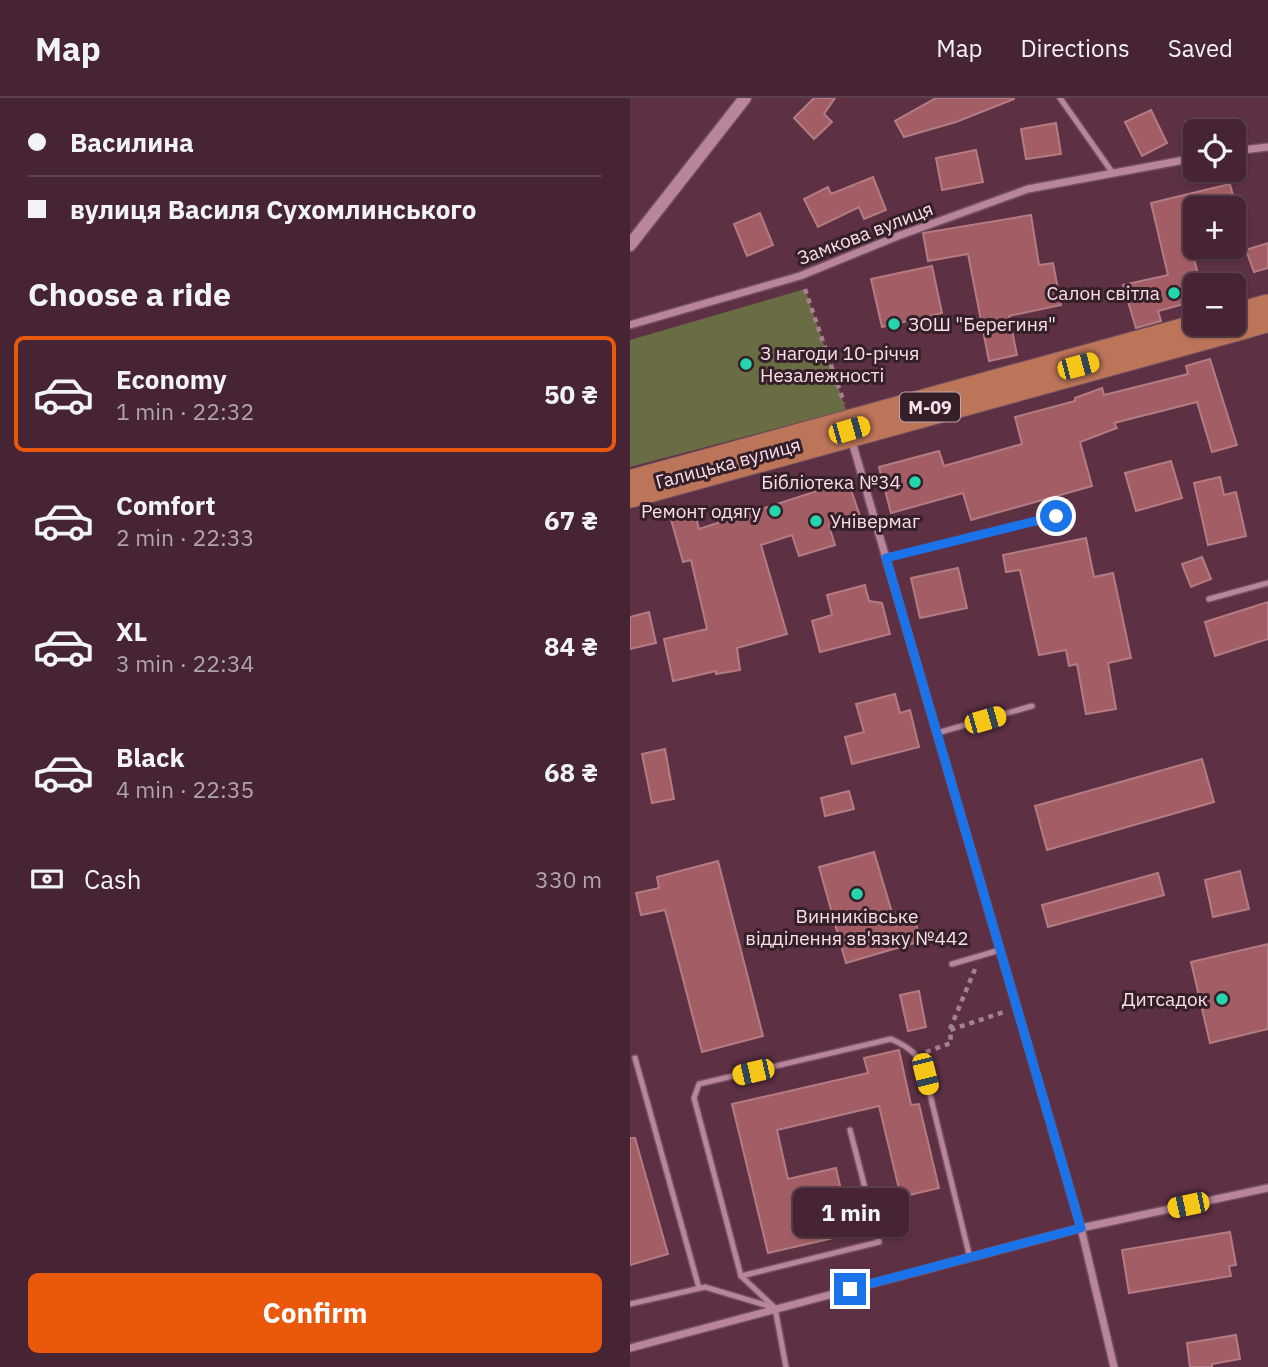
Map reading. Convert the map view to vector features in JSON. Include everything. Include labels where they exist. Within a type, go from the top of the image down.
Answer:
[{"type":"main road","name":"Галицька вулиця","points":[[1246,319],[1268,313]]},
{"type":"main road","name":"Галицька вулиця","points":[[630,489],[847,420],[1183,335]]},
{"type":"street","points":[[630,245],[745,98]]},
{"type":"street","points":[[1246,150],[1268,147]]},
{"type":"street","name":"Замкова вулиця","points":[[630,325],[800,276],[898,236],[1028,189],[1183,160]]},
{"type":"street","points":[[847,420],[1081,1228],[1114,1367]]},
{"type":"street","points":[[630,1348],[1081,1228],[1268,1188]]},
{"type":"lane","points":[[1060,98],[1112,172]]},
{"type":"lane","points":[[886,558],[1056,516]]},
{"type":"lane","points":[[1209,599],[1268,583]]},
{"type":"lane","points":[[937,733],[1032,706]]},
{"type":"lane","points":[[952,964],[1000,950]]},
{"type":"lane","points":[[786,1367],[775,1308],[741,1276],[694,1098],[699,1084],[891,1039],[919,1055],[970,1258]]},
{"type":"lane","points":[[635,1058],[699,1288]]},
{"type":"lane","points":[[741,1276],[879,1242],[850,1130]]},
{"type":"lane","points":[[630,1304],[699,1288],[716,1289],[775,1308]]},
{"type":"path","points":[[800,276],[847,420]]},
{"type":"path","points":[[919,1055],[951,1043],[950,1030],[981,956]]},
{"type":"path","points":[[950,1030],[1008,1011]]},
{"type":"green space","points":[[805,289],[846,410],[630,467],[630,340]]},
{"type":"building","points":[[814,98],[835,98],[824,114],[832,122],[814,139],[794,118]]},
{"type":"building","points":[[936,98],[1014,99],[956,122],[904,137],[895,121]]},
{"type":"building","points":[[1151,110],[1167,143],[1142,156],[1125,122]]},
{"type":"building","points":[[1056,123],[1061,154],[1026,159],[1021,129]]},
{"type":"building","points":[[976,150],[983,182],[942,190],[936,158]]},
{"type":"building","points":[[873,177],[886,210],[864,219],[859,207],[818,227],[804,199],[828,187],[831,194]]},
{"type":"building","points":[[1230,184],[1233,196],[1183,196],[1183,259],[1194,259],[1198,273],[1183,273],[1183,304],[1158,311],[1161,321],[1136,328],[1123,285],[1168,275],[1151,203]]},
{"type":"building","points":[[760,213],[773,245],[747,256],[734,224]]},
{"type":"building","points":[[1031,215],[1039,265],[1053,263],[1061,305],[1009,316],[1017,355],[989,361],[968,254],[928,261],[923,233]]},
{"type":"building","points":[[1268,243],[1268,268],[1254,272],[1246,250]]},
{"type":"building","points":[[932,266],[942,313],[882,327],[871,279]]},
{"type":"building","points":[[1210,359],[1237,445],[1212,452],[1197,402],[1114,423],[1117,428],[1080,442],[1092,486],[971,520],[963,493],[891,513],[879,467],[939,451],[944,466],[1022,444],[1015,417],[1075,401],[1075,398],[1102,388],[1104,395],[1188,374],[1186,366]]},
{"type":"building","points":[[1171,461],[1182,498],[1136,511],[1125,473]]},
{"type":"building","points":[[1220,477],[1224,495],[1236,492],[1246,536],[1208,545],[1194,483]]},
{"type":"building","points":[[848,481],[860,516],[829,526],[835,545],[799,556],[792,535],[761,545],[787,634],[737,648],[740,670],[716,674],[716,671],[673,681],[664,639],[707,629],[691,560],[683,562],[670,516],[694,509],[699,529]]},
{"type":"building","points":[[1086,538],[1094,577],[1113,573],[1131,658],[1108,663],[1116,709],[1086,714],[1077,664],[1069,666],[1066,650],[1039,655],[1020,570],[1006,572],[1003,555]]},
{"type":"building","points":[[1202,557],[1211,579],[1191,587],[1182,564]]},
{"type":"building","points":[[958,568],[967,608],[920,618],[911,578]]},
{"type":"building","points":[[865,585],[869,601],[882,603],[890,634],[820,652],[812,621],[832,615],[827,595]]},
{"type":"building","points":[[1268,602],[1268,639],[1215,656],[1205,622]]},
{"type":"building","points":[[649,612],[656,643],[630,649],[630,617]]},
{"type":"building","points":[[895,694],[900,713],[910,710],[919,747],[852,764],[845,737],[864,732],[856,704]]},
{"type":"building","points":[[665,749],[674,799],[652,803],[642,754]]},
{"type":"building","points":[[1202,759],[1214,802],[1047,850],[1035,806]]},
{"type":"building","points":[[849,791],[854,809],[825,816],[821,798]]},
{"type":"building","name":"Винниківське відділення зв'язку №442","points":[[874,852],[896,926],[915,920],[921,941],[846,963],[819,867]]},
{"type":"building","points":[[718,861],[763,1036],[702,1052],[665,910],[641,915],[636,893],[659,888],[657,877]]},
{"type":"building","points":[[1240,871],[1249,909],[1213,917],[1205,880]]},
{"type":"building","points":[[1158,873],[1164,895],[1048,927],[1042,905]]},
{"type":"building","name":"Дитсадок","points":[[1268,944],[1268,1029],[1210,1043],[1191,962]]},
{"type":"building","points":[[919,991],[926,1027],[908,1031],[900,995]]},
{"type":"building","points":[[899,1050],[911,1105],[919,1104],[939,1188],[901,1197],[879,1106],[777,1130],[788,1179],[836,1168],[851,1234],[768,1253],[732,1104],[868,1073],[864,1058]]},
{"type":"building","points":[[630,1138],[635,1138],[668,1254],[630,1265]]},
{"type":"building","points":[[1230,1232],[1236,1265],[1229,1266],[1231,1276],[1129,1293],[1122,1250]]},
{"type":"building","points":[[1236,1335],[1240,1359],[1212,1364],[1212,1367],[1190,1367],[1187,1343]]},
{"type":"place","name":"Салон світла","points":[[1174,293]]},
{"type":"place","name":"ЗОШ \"Берегиня\"","points":[[894,324]]},
{"type":"place","name":"З нагоди 10-річчя Незалежності","points":[[746,364]]},
{"type":"place","name":"Бібліотека №34","points":[[915,482]]},
{"type":"place","name":"Ремонт одягу","points":[[775,511]]},
{"type":"place","name":"Універмаг","points":[[816,521]]},
{"type":"place","name":"Винниківське відділення зв'язку №442","points":[[857,894]]},
{"type":"place","name":"Дитсадок","points":[[1222,999]]},
{"type":"route","points":[[850,1289],[1081,1228],[886,558],[1056,516]]}]
